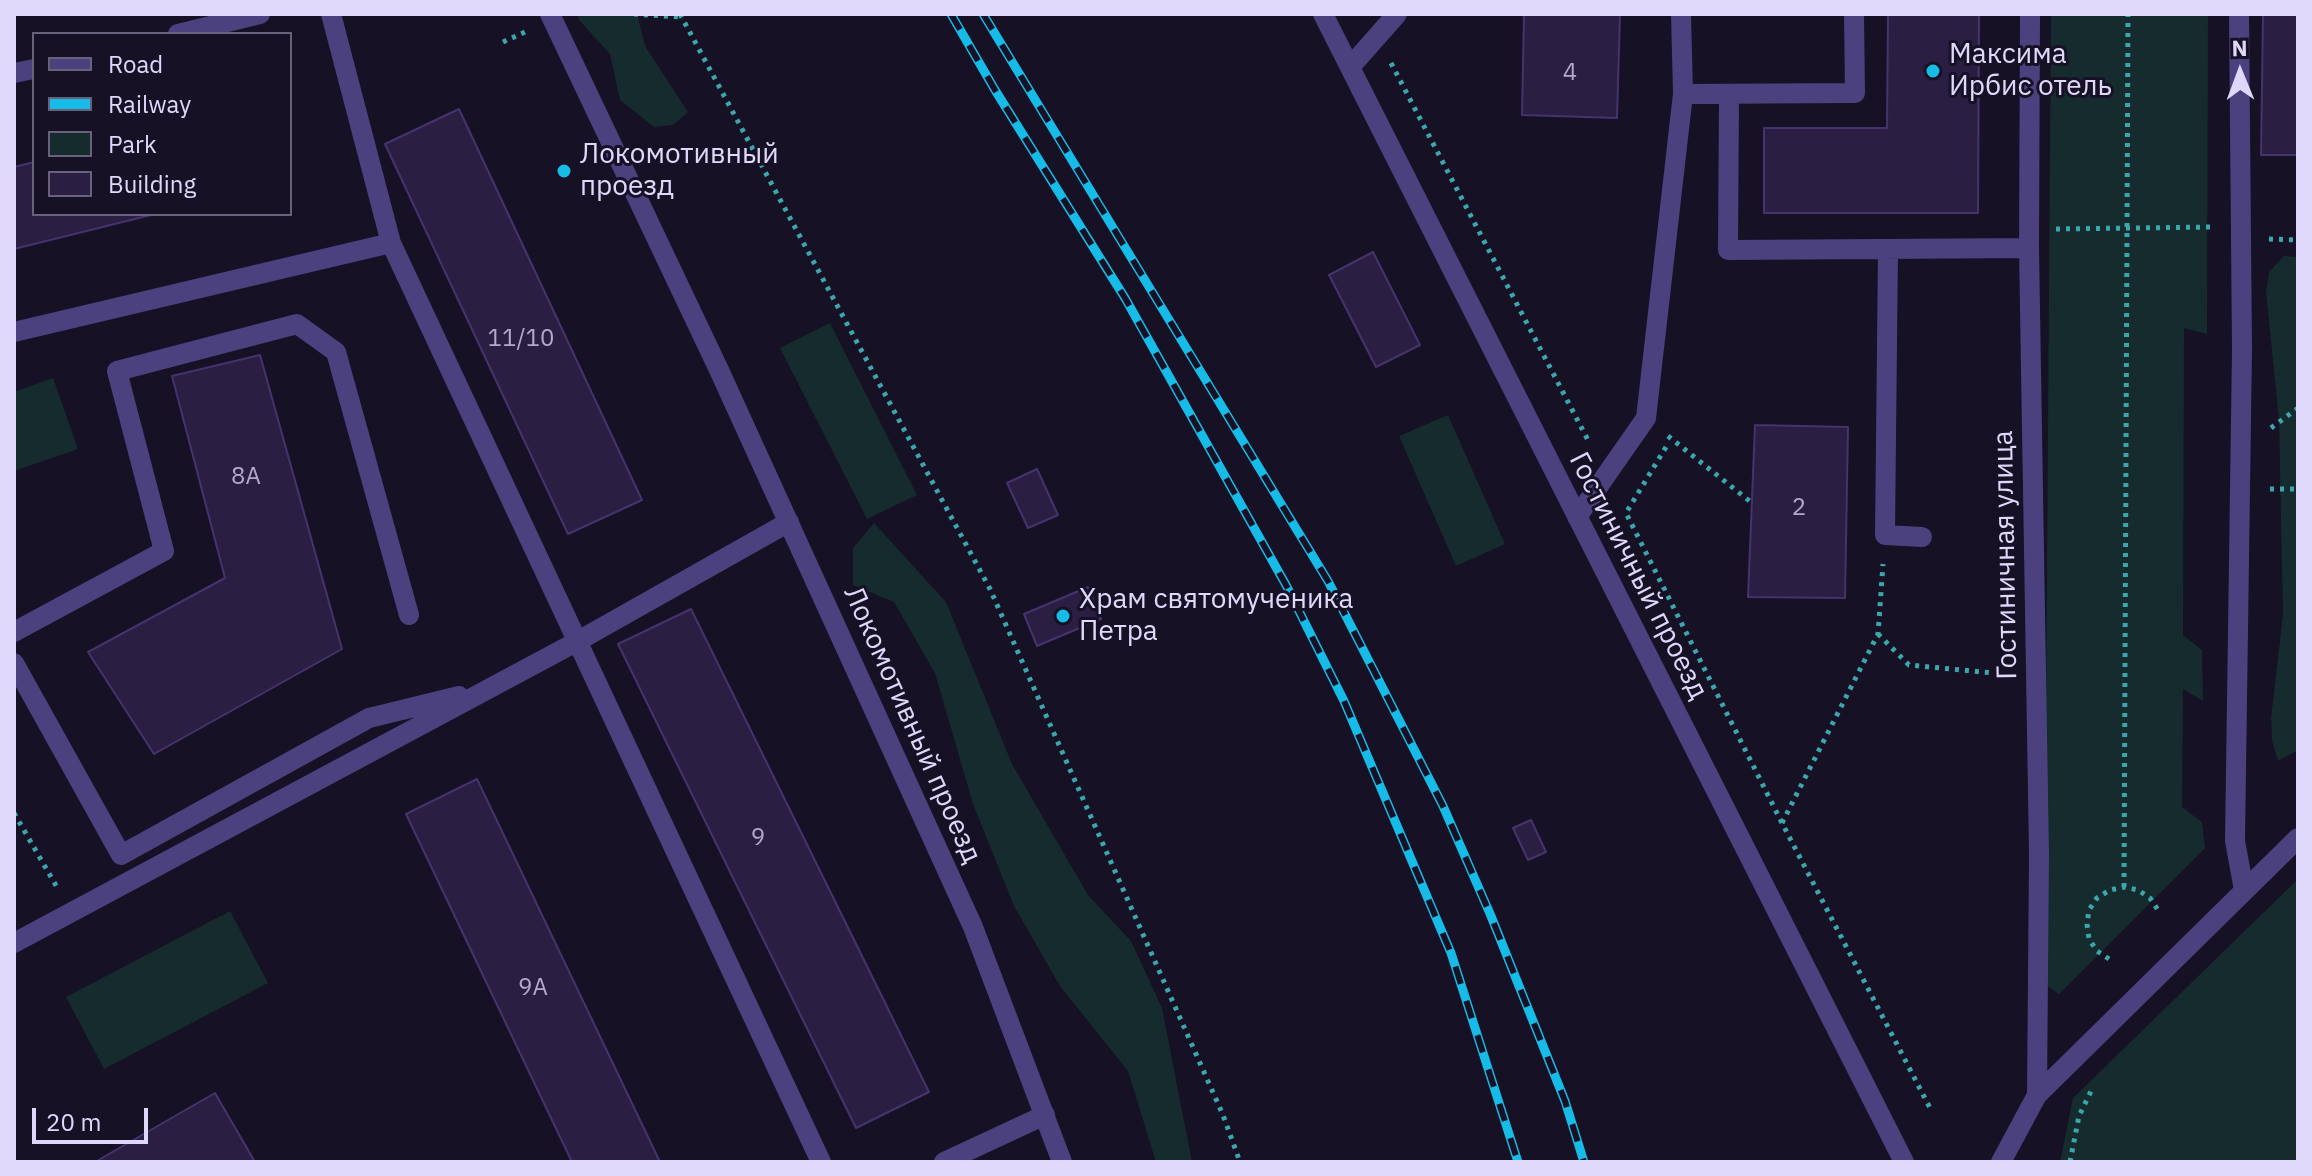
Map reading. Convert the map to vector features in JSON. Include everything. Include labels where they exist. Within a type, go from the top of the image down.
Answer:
[{"type":"street","points":[[186,32],[260,14]]},
{"type":"street","points":[[331,14],[391,243],[821,1162]]},
{"type":"street","name":"Локомотивный проезд","points":[[550,14],[789,522],[973,927],[1062,1162]]},
{"type":"street","name":"Гостиничный проезд","points":[[1323,14],[1904,1162]]},
{"type":"street","points":[[1351,66],[1397,14]]},
{"type":"street","points":[[1577,517],[1646,418],[1683,94],[1681,14]]},
{"type":"street","points":[[1683,94],[1855,93],[1854,14]]},
{"type":"street","name":"Гостиничная улица","points":[[2030,14],[2029,248],[2039,854],[2037,1095]]},
{"type":"street","points":[[2239,14],[2242,349],[2235,841],[2244,890]]},
{"type":"street","points":[[1729,94],[1728,250],[2029,248]]},
{"type":"street","points":[[14,332],[391,243]]},
{"type":"street","points":[[1888,249],[1885,535],[1922,537]]},
{"type":"street","points":[[14,632],[164,551],[117,371],[297,324],[336,352],[409,615]]},
{"type":"street","points":[[14,943],[578,641],[789,522]]},
{"type":"street","points":[[14,663],[121,855],[369,718],[490,688]]},
{"type":"street","points":[[2001,1162],[2037,1095],[2298,838]]},
{"type":"street","points":[[944,1162],[1045,1115]]},
{"type":"path","points":[[634,14],[681,15],[990,589],[1223,1115],[1240,1162]]},
{"type":"path","points":[[2124,887],[2128,14]]},
{"type":"path","points":[[503,42],[525,32]]},
{"type":"path","points":[[1377,36],[1606,474],[1930,1108]]},
{"type":"path","points":[[2047,229],[2217,227]]},
{"type":"path","points":[[2256,239],[2298,240]]},
{"type":"path","points":[[2267,430],[2298,408]]},
{"type":"path","points":[[1646,418],[1752,503]]},
{"type":"path","points":[[1626,513],[1671,439]]},
{"type":"path","points":[[2257,489],[2298,489]]},
{"type":"path","points":[[1782,823],[1878,634],[1885,535]]},
{"type":"path","points":[[1878,634],[1909,665],[1993,673]]},
{"type":"path","points":[[14,813],[70,911]]},
{"type":"path","points":[[2109,959],[2097,951],[2089,939],[2089,910],[2097,898],[2110,890],[2124,887],[2138,890],[2150,898],[2158,910]]},
{"type":"path","points":[[2070,1162],[2079,1116],[2093,1087]]},
{"type":"green space","points":[[577,14],[637,14],[645,46],[688,112],[673,125],[654,127],[620,100],[610,54]]},
{"type":"green space","points":[[2051,14],[2208,14],[2207,334],[2184,328],[2183,635],[2202,650],[2203,701],[2183,689],[2182,807],[2202,822],[2205,848],[2059,994],[2044,984]]},
{"type":"green space","points":[[2284,256],[2298,257],[2298,750],[2278,761],[2272,740],[2271,719],[2283,614],[2279,419],[2266,292],[2269,272]]},
{"type":"green space","points":[[830,323],[917,495],[867,519],[780,348]]},
{"type":"green space","points":[[53,378],[78,449],[14,471],[14,392]]},
{"type":"green space","points":[[1448,415],[1505,544],[1456,566],[1399,436]]},
{"type":"green space","points":[[874,523],[946,602],[1012,764],[1088,895],[1131,941],[1162,1008],[1192,1162],[1156,1162],[1128,1071],[1060,986],[1014,906],[973,804],[935,673],[894,602],[853,585],[853,548]]},
{"type":"green space","points":[[2298,879],[2298,1162],[2060,1162],[2073,1098]]},
{"type":"green space","points":[[230,911],[268,983],[104,1069],[66,997]]},
{"type":"building","points":[[1524,14],[1620,14],[1617,118],[1522,115]]},
{"type":"building","name":"Максима Ирбис отель","points":[[1888,14],[1979,14],[1978,213],[1764,213],[1764,128],[1887,128]]},
{"type":"building","points":[[2263,14],[2298,14],[2298,155],[2261,155]]},
{"type":"building","points":[[459,109],[642,500],[568,534],[385,144]]},
{"type":"building","points":[[32,162],[32,216],[147,216],[14,249],[14,167]]},
{"type":"building","points":[[1373,252],[1420,345],[1376,367],[1329,275]]},
{"type":"building","points":[[260,355],[342,649],[154,754],[88,652],[225,578],[172,376]]},
{"type":"building","points":[[1755,425],[1848,427],[1845,598],[1748,597]]},
{"type":"building","points":[[1037,469],[1058,515],[1028,528],[1007,483]]},
{"type":"building","name":"Храм святомученика Петра","points":[[1088,587],[1101,619],[1037,646],[1024,614]]},
{"type":"building","points":[[691,609],[929,1092],[856,1128],[618,644]]},
{"type":"building","points":[[477,779],[660,1162],[572,1162],[406,814]]},
{"type":"building","points":[[1531,820],[1546,852],[1528,860],[1513,828]]},
{"type":"building","points":[[215,1093],[255,1162],[95,1162]]},
{"type":"railway","points":[[951,14],[1125,298],[1286,585],[1344,701],[1451,953],[1518,1162]]},
{"type":"railway","points":[[983,14],[1328,581],[1443,806],[1565,1101],[1584,1162]]},
{"type":"place","name":"Максима Ирбис отель","points":[[1933,71]]},
{"type":"place","name":"Локомотивный проезд","points":[[564,171]]},
{"type":"place","name":"Храм святомученика Петра","points":[[1063,616]]}]
